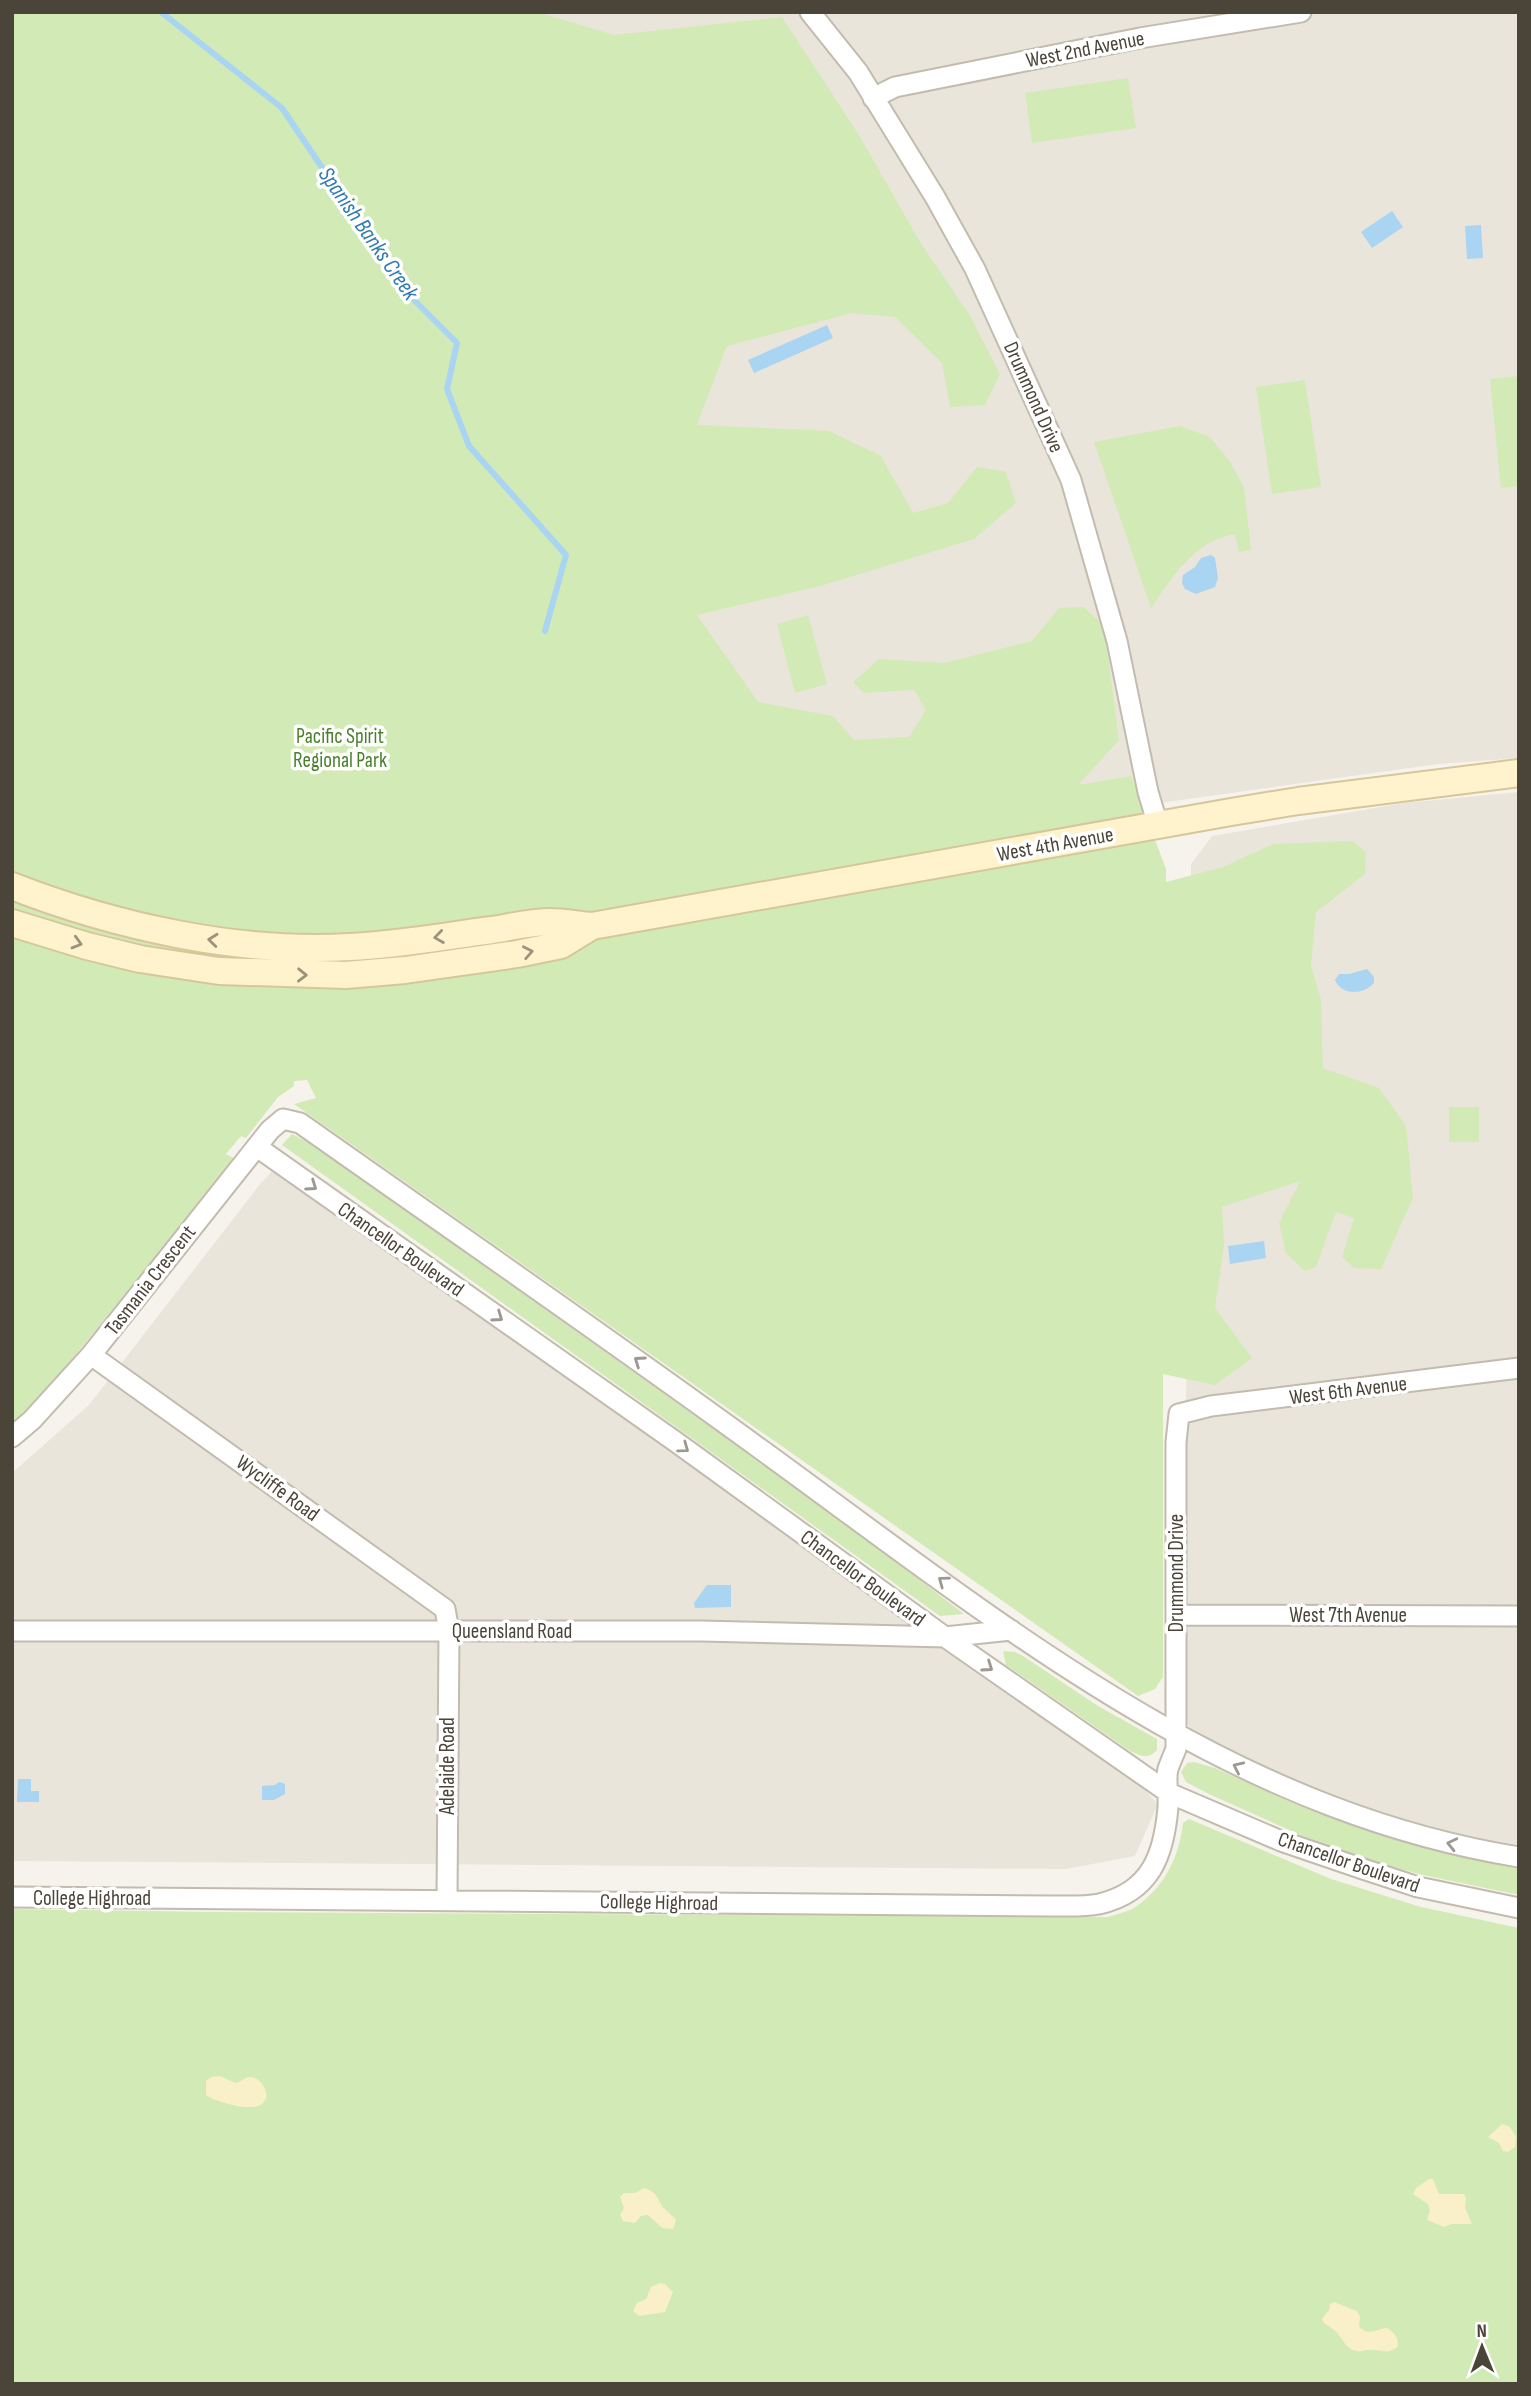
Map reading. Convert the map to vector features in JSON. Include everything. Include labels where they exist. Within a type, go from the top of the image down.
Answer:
[{"type":"main road","name":"West 4th Avenue","points":[[592,926],[1298,801],[1519,773]]},
{"type":"main road","points":[[12,886],[50,901],[123,923],[204,939],[294,948],[348,948],[397,943],[548,922],[592,926]]},
{"type":"main road","points":[[12,923],[140,959],[219,971],[332,975],[405,970],[517,954],[561,945],[592,926]]},
{"type":"street","name":"Drummond Drive","points":[[810,12],[858,72],[935,197],[975,269],[1071,480],[1117,641],[1148,792],[1158,825]]},
{"type":"street","name":"West 2nd Avenue","points":[[873,98],[895,87],[1140,38],[1301,12]]},
{"type":"street","name":"Tasmania Crescent","points":[[12,1437],[32,1420],[91,1355],[270,1130],[283,1119],[300,1123],[611,1341],[1011,1630]]},
{"type":"street","name":"Chancellor Boulevard","points":[[257,1147],[676,1442],[945,1637],[1169,1793],[1281,1840],[1363,1869],[1418,1887],[1519,1908]]},
{"type":"street","name":"Wycliffe Road","points":[[91,1355],[445,1609],[449,1631]]},
{"type":"street","name":"West 6th Avenue","points":[[1179,1414],[1211,1406],[1519,1368]]},
{"type":"street","name":"Drummond Drive","points":[[1174,1733],[1176,1442],[1179,1414]]},
{"type":"street","name":"West 7th Avenue","points":[[1176,1615],[1519,1616]]},
{"type":"street","name":"Queensland Road","points":[[12,1631],[701,1631],[945,1637],[1011,1630]]},
{"type":"street","points":[[1011,1630],[1091,1685],[1208,1752],[1280,1787],[1354,1816],[1423,1837],[1519,1857]]},
{"type":"street","name":"Adelaide Road","points":[[447,1900],[449,1631]]},
{"type":"street","name":"College Highroad","points":[[12,1897],[1097,1905],[1116,1899],[1131,1890],[1143,1880],[1162,1852],[1169,1793],[1167,1772],[1176,1749],[1174,1733]]},
{"type":"shaded area","points":[[415,12],[1519,12],[1519,758],[1438,764],[718,865]]},
{"type":"shaded area","points":[[1519,792],[1519,1847],[1463,1836],[1356,1805],[1249,1762],[1194,1733],[1188,1725],[1186,1403],[1191,864],[1212,836],[1404,803]]},
{"type":"shaded area","points":[[275,1168],[978,1672],[1127,1771],[1158,1804],[1135,1856],[1066,1869],[12,1861],[12,1473],[89,1405]]},
{"type":"green space","name":"Pacific Spirit Regional Park","points":[[12,12],[538,12],[614,35],[782,17],[859,135],[920,242],[969,314],[1000,374],[985,405],[950,407],[942,363],[895,317],[852,313],[727,346],[697,425],[829,431],[881,456],[913,513],[948,503],[977,467],[1006,472],[1016,503],[974,539],[824,585],[697,615],[758,702],[833,716],[854,740],[909,737],[926,710],[914,690],[864,693],[853,682],[879,659],[944,663],[1032,641],[1059,608],[1084,607],[1104,626],[1119,740],[1078,785],[1131,776],[1166,869],[1166,882],[1223,867],[1273,844],[1352,841],[1366,852],[1365,874],[1316,912],[1311,965],[1321,1000],[1323,1068],[1379,1088],[1406,1126],[1413,1198],[1381,1269],[1354,1268],[1342,1257],[1354,1218],[1336,1212],[1316,1267],[1305,1271],[1286,1253],[1279,1223],[1300,1181],[1222,1207],[1224,1244],[1215,1308],[1252,1358],[1215,1385],[1163,1374],[1163,1677],[1155,1689],[1138,1696],[294,1104],[316,1098],[307,1080],[294,1081],[294,1086],[278,1097],[246,1138],[241,1136],[226,1154],[235,1159],[55,1380],[12,1424]]},
{"type":"green space","points":[[1128,78],[1136,128],[1032,143],[1025,93]]},
{"type":"green space","points":[[1519,376],[1519,486],[1501,488],[1490,379]]},
{"type":"green space","points":[[1305,380],[1321,487],[1272,494],[1256,387]]},
{"type":"green space","points":[[1180,426],[1210,437],[1229,460],[1244,487],[1251,550],[1239,552],[1235,534],[1208,544],[1186,562],[1151,608],[1094,442]]},
{"type":"green space","points":[[808,615],[827,684],[795,693],[777,624]]},
{"type":"green space","points":[[1449,1107],[1479,1107],[1479,1142],[1449,1142]]},
{"type":"green space","points":[[292,1134],[316,1146],[840,1519],[964,1614],[940,1616],[282,1145]]},
{"type":"green space","points":[[1003,1651],[1023,1656],[1098,1706],[1157,1739],[1157,1750],[1147,1756],[1130,1751],[1006,1665]]},
{"type":"green space","points":[[1194,1762],[1215,1768],[1293,1803],[1366,1830],[1433,1850],[1519,1868],[1519,1895],[1366,1860],[1307,1838],[1186,1782],[1181,1772],[1187,1763]]},
{"type":"green space","points":[[1189,1819],[1331,1879],[1421,1907],[1519,1928],[1519,2384],[12,2384],[12,1909],[1108,1917],[1134,1908],[1162,1882],[1174,1860],[1183,1823]]},
{"type":"sand","points":[[220,2076],[235,2083],[248,2077],[258,2080],[266,2090],[264,2102],[253,2107],[244,2107],[218,2101],[206,2095],[206,2081]]},
{"type":"sand","points":[[1502,2124],[1510,2127],[1516,2137],[1515,2147],[1508,2152],[1503,2151],[1499,2143],[1488,2137]]},
{"type":"sand","points":[[1433,2179],[1439,2194],[1464,2194],[1465,2208],[1472,2224],[1452,2224],[1444,2227],[1427,2220],[1430,2210],[1428,2204],[1413,2194],[1416,2188]]},
{"type":"sand","points":[[644,2188],[656,2195],[676,2220],[673,2229],[662,2228],[648,2215],[641,2216],[635,2223],[623,2221],[620,2215],[624,2208],[620,2197],[624,2193],[635,2193]]},
{"type":"sand","points":[[660,2283],[673,2292],[665,2312],[639,2316],[633,2311],[637,2303],[646,2299],[651,2287]]},
{"type":"sand","points":[[1334,2302],[1357,2311],[1360,2317],[1359,2326],[1365,2331],[1387,2328],[1390,2330],[1397,2338],[1398,2346],[1386,2351],[1359,2351],[1350,2348],[1322,2319],[1330,2304]]},
{"type":"water","points":[[1392,211],[1403,227],[1372,248],[1361,232]]},
{"type":"water","points":[[1481,225],[1483,258],[1467,259],[1465,226]]},
{"type":"water","points":[[827,325],[833,338],[754,373],[748,360]]},
{"type":"water","points":[[1211,555],[1215,558],[1218,578],[1215,587],[1196,594],[1185,589],[1182,583],[1183,575],[1195,567],[1201,558]]},
{"type":"water","points":[[1367,969],[1374,977],[1374,983],[1359,992],[1342,989],[1335,980],[1339,974]]},
{"type":"water","points":[[1264,1241],[1266,1258],[1230,1264],[1228,1246]]},
{"type":"water","points":[[707,1585],[731,1585],[731,1607],[695,1608],[694,1603]]},
{"type":"water","points":[[18,1779],[31,1779],[31,1791],[39,1791],[39,1802],[17,1802]]},
{"type":"water","points":[[279,1782],[285,1784],[285,1794],[274,1800],[262,1800],[262,1786]]},
{"type":"waterway","name":"Spanish Banks Creek","points":[[161,12],[282,108],[405,291],[457,343],[447,389],[469,446],[566,555],[545,631]]}]
